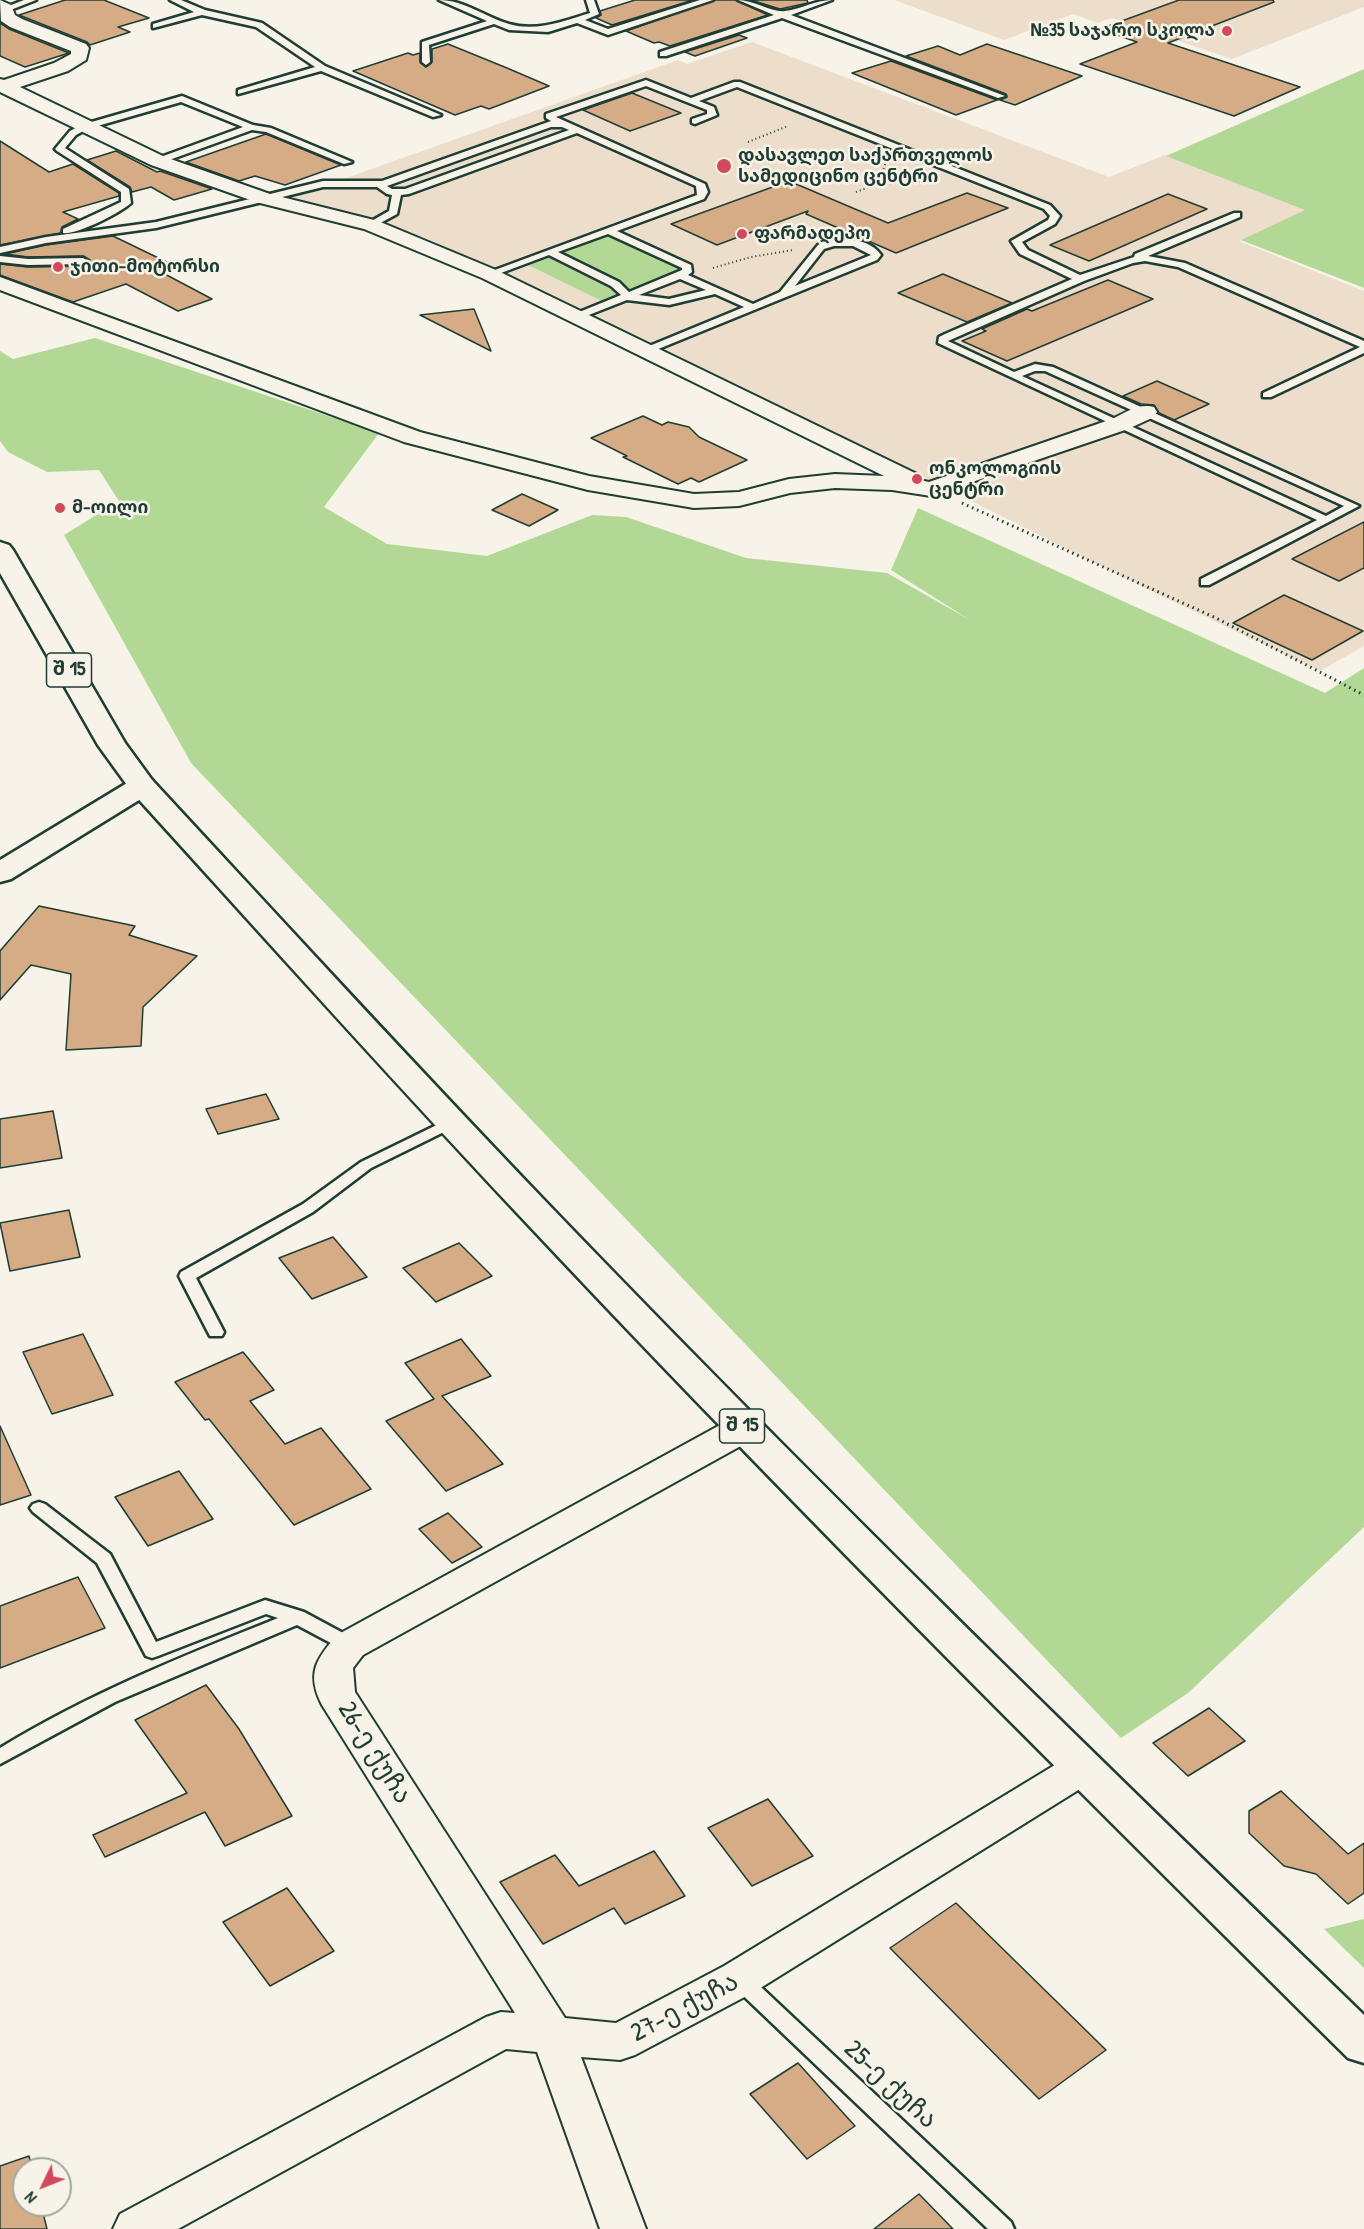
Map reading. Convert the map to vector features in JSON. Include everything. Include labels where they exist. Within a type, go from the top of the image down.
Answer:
[{"type":"main road","name":"შ 15","points":[[0,550],[112,745],[142,786],[450,1123],[744,1428],[1082,1767],[1364,2044]]},
{"type":"main road","points":[[0,873],[142,786]]},
{"type":"street","points":[[1,86],[61,67],[80,56],[80,48],[16,23],[6,17],[2,7]]},
{"type":"street","points":[[1,86],[158,161],[263,198],[371,225],[489,274],[931,489]]},
{"type":"street","points":[[0,283],[412,437],[588,483],[694,501],[740,499],[789,486],[836,481],[892,483],[931,489],[1120,424],[1146,412]]},
{"type":"street","name":"26-ე ქუჩა","points":[[623,2229],[552,2035],[336,1694],[333,1665],[351,1645],[744,1428]]},
{"type":"street","name":"27-ე ქუჩა","points":[[136,2229],[501,2030],[620,2042],[739,1979],[1082,1767]]},
{"type":"lane","points":[[2,7],[32,0]]},
{"type":"lane","points":[[174,0],[202,12],[259,25],[322,68],[436,115]]},
{"type":"lane","points":[[443,0],[509,27],[548,29],[595,14],[590,0]]},
{"type":"lane","points":[[577,20],[608,32],[709,0]]},
{"type":"lane","points":[[742,0],[1001,96]]},
{"type":"lane","points":[[663,54],[828,0]]},
{"type":"lane","points":[[156,27],[202,12]]},
{"type":"lane","points":[[426,62],[425,44],[495,21]]},
{"type":"lane","points":[[241,92],[322,68]]},
{"type":"lane","points":[[489,274],[700,198],[703,192],[700,184],[549,117],[646,83],[711,109],[712,115],[695,121]]},
{"type":"lane","points":[[690,100],[737,84],[1047,207],[1055,216],[1052,222],[1016,240],[1018,246],[1024,252],[1080,279]]},
{"type":"lane","points":[[46,240],[126,203],[126,191],[60,149],[73,133],[84,127],[182,99],[347,162]]},
{"type":"lane","points":[[1,248],[156,225],[323,184],[383,184],[550,124],[563,124]]},
{"type":"lane","points":[[158,161],[251,127]]},
{"type":"lane","points":[[383,184],[382,187],[385,190],[397,193],[578,130]]},
{"type":"lane","points":[[371,225],[394,212],[397,193]]},
{"type":"lane","points":[[1237,215],[1080,279],[944,339],[943,343],[1326,520]]},
{"type":"lane","points":[[576,317],[687,272],[687,267],[609,231]]},
{"type":"lane","points":[[646,351],[784,294],[876,255],[867,248],[846,242],[828,243],[818,250],[784,294]]},
{"type":"lane","points":[[550,252],[615,284],[628,297],[669,302],[716,291]]},
{"type":"lane","points":[[0,259],[28,262],[83,261]]},
{"type":"lane","points":[[1131,260],[1159,260],[1181,265],[1364,345]]},
{"type":"lane","points":[[680,275],[752,307]]},
{"type":"lane","points":[[1267,394],[1364,349]]},
{"type":"lane","points":[[1013,376],[1040,366],[1353,506],[1205,582]]},
{"type":"lane","points":[[216,1332],[187,1276],[308,1208],[366,1165],[450,1123]]},
{"type":"lane","points":[[39,1508],[104,1558],[152,1652],[265,1606],[298,1617],[351,1645]]},
{"type":"lane","points":[[0,1757],[36,1734],[120,1690],[298,1617]]},
{"type":"lane","name":"25-ე ქუჩა","points":[[739,1979],[1003,2229]]},
{"type":"path","points":[[748,142],[817,115]]},
{"type":"path","points":[[856,192],[878,184],[972,177]]},
{"type":"path","points":[[692,280],[712,268],[751,256],[818,250]]},
{"type":"path","points":[[931,489],[1115,570],[1364,695]]},
{"type":"shaded area","name":"№35 საჯარო სკოლა","points":[[894,0],[1364,0],[1364,7],[1232,59],[1111,18],[1098,23],[1073,14],[1004,40]]},
{"type":"shaded area","points":[[752,42],[1109,177],[1165,155],[1312,210],[1239,241],[1364,291],[1364,646],[1320,671],[1153,592],[794,412],[426,238],[293,197],[678,60],[687,64]]},
{"type":"green space","points":[[1364,69],[1364,288],[1241,240],[1305,210],[1166,156]]},
{"type":"green space","points":[[609,231],[687,267],[687,272],[608,304],[522,262]]},
{"type":"green space","points":[[95,338],[379,433],[324,507],[387,544],[487,556],[592,515],[626,517],[746,558],[887,573],[970,620],[891,570],[918,508],[1325,693],[1364,668],[1364,1527],[1188,1693],[1121,1738],[191,763],[64,535],[119,501],[99,470],[47,472],[8,452],[0,441],[0,351],[13,359]]},
{"type":"green space","points":[[1364,1919],[1364,1968],[1324,1929]]},
{"type":"building","points":[[65,0],[104,0],[149,18],[118,27],[130,32],[90,45],[19,15]]},
{"type":"building","points":[[635,0],[693,0],[612,25],[596,18],[601,15],[600,11]]},
{"type":"building","points":[[715,0],[736,0],[768,15],[670,46],[659,42],[654,43],[626,31]]},
{"type":"building","points":[[751,0],[807,0],[808,3],[780,9]]},
{"type":"building","points":[[1179,0],[1273,0],[1274,2],[1168,43],[1300,87],[1234,116],[1080,64],[1137,42],[1100,29]]},
{"type":"building","points":[[0,23],[9,29],[69,53],[25,67],[0,56]]},
{"type":"building","points":[[739,35],[747,38],[695,56],[685,52]]},
{"type":"building","points":[[448,44],[549,86],[489,109],[481,106],[455,115],[353,71],[408,53],[413,55],[420,53],[420,62],[426,67],[432,62],[432,49]]},
{"type":"building","points":[[987,44],[1082,76],[1015,105],[1000,100],[1007,97],[1006,94],[906,56],[938,46],[960,55]]},
{"type":"building","points":[[891,61],[997,100],[956,115],[852,73]]},
{"type":"building","points":[[632,93],[681,113],[630,131],[583,110]]},
{"type":"building","points":[[266,134],[341,165],[285,185],[255,176],[239,181],[186,162]]},
{"type":"building","points":[[0,141],[49,172],[73,164],[119,193],[119,196],[63,212],[78,219],[62,227],[61,233],[0,245]]},
{"type":"building","points":[[116,151],[157,172],[160,171],[212,189],[174,200],[151,187],[132,192],[130,187],[87,160]]},
{"type":"building","points":[[789,181],[888,223],[967,193],[1008,208],[896,253],[806,214],[808,211],[717,245],[671,224]]},
{"type":"building","points":[[1168,194],[1207,209],[1089,261],[1050,245]]},
{"type":"building","points":[[113,236],[177,267],[161,272],[212,299],[178,311],[126,284],[73,302],[0,275],[0,264],[28,267],[84,266],[90,260],[83,256],[28,257],[5,254],[46,245]]},
{"type":"building","points":[[943,274],[1012,303],[967,322],[898,293]]},
{"type":"building","points":[[1108,280],[1153,299],[1007,361],[962,341],[986,331],[982,329],[1027,309],[1032,311]]},
{"type":"building","points":[[474,309],[491,351],[420,315]]},
{"type":"building","points":[[1157,381],[1209,404],[1174,420],[1159,413],[1154,405],[1141,404],[1123,396]]},
{"type":"building","points":[[643,416],[662,425],[668,422],[689,427],[699,437],[747,460],[699,482],[691,478],[678,484],[623,457],[627,456],[591,438]]},
{"type":"building","points":[[522,494],[558,510],[529,526],[492,510]]},
{"type":"building","points":[[1364,522],[1364,568],[1339,581],[1292,559]]},
{"type":"building","points":[[1284,595],[1363,631],[1312,660],[1233,623]]},
{"type":"building","points":[[39,906],[135,926],[129,935],[197,956],[143,1007],[141,1046],[66,1050],[71,974],[31,965],[0,1000],[0,951]]},
{"type":"building","points":[[266,1094],[279,1119],[218,1134],[206,1109]]},
{"type":"building","points":[[53,1111],[62,1158],[0,1168],[0,1119]]},
{"type":"building","points":[[69,1210],[80,1257],[10,1271],[0,1223]]},
{"type":"building","points":[[333,1237],[367,1277],[312,1299],[279,1258]]},
{"type":"building","points":[[459,1243],[492,1276],[436,1302],[403,1268]]},
{"type":"building","points":[[83,1334],[113,1395],[52,1414],[23,1352]]},
{"type":"building","points":[[461,1339],[491,1376],[442,1396],[503,1464],[446,1491],[386,1421],[434,1399],[405,1363]]},
{"type":"building","points":[[243,1352],[274,1390],[250,1401],[285,1444],[321,1428],[371,1489],[294,1525],[209,1419],[205,1420],[175,1382]]},
{"type":"building","points":[[0,1426],[31,1495],[0,1505]]},
{"type":"building","points":[[179,1471],[213,1519],[148,1546],[115,1497]]},
{"type":"building","points":[[448,1513],[482,1547],[452,1563],[419,1529]]},
{"type":"building","points":[[78,1577],[105,1628],[0,1668],[0,1606]]},
{"type":"building","points":[[206,1685],[239,1729],[292,1816],[225,1846],[205,1812],[105,1857],[93,1835],[187,1793],[135,1720]]},
{"type":"building","points":[[1209,1708],[1245,1741],[1188,1776],[1153,1743]]},
{"type":"building","points":[[1281,1791],[1348,1854],[1364,1843],[1364,1893],[1348,1904],[1316,1874],[1284,1866],[1249,1833],[1249,1811]]},
{"type":"building","points":[[768,1799],[813,1856],[752,1886],[708,1828]]},
{"type":"building","points":[[654,1851],[685,1896],[625,1924],[614,1908],[543,1944],[500,1882],[555,1855],[579,1886]]},
{"type":"building","points":[[287,1888],[334,1951],[270,1986],[223,1922]]},
{"type":"building","points":[[956,1903],[1106,2050],[1039,2099],[890,1948]]},
{"type":"building","points":[[798,2063],[855,2126],[807,2159],[750,2094]]},
{"type":"building","points":[[12,2162],[12,2217],[44,2217],[47,2229],[0,2229],[0,2166]]},
{"type":"building","points":[[919,2194],[953,2229],[874,2229]]},
{"type":"place","name":"№35 საჯარო სკოლა","points":[[1227,31]]},
{"type":"place","name":"დასავლეთ საქართველოს სამედიცინო ცენტრი","points":[[724,166]]},
{"type":"place","name":"ფარმადეპო","points":[[742,234]]},
{"type":"place","name":"ჯითი-მოტორსი","points":[[58,267]]},
{"type":"place","name":"ონკოლოგიის ცენტრი","points":[[917,479]]},
{"type":"place","name":"მ-ოილი","points":[[60,508]]}]
